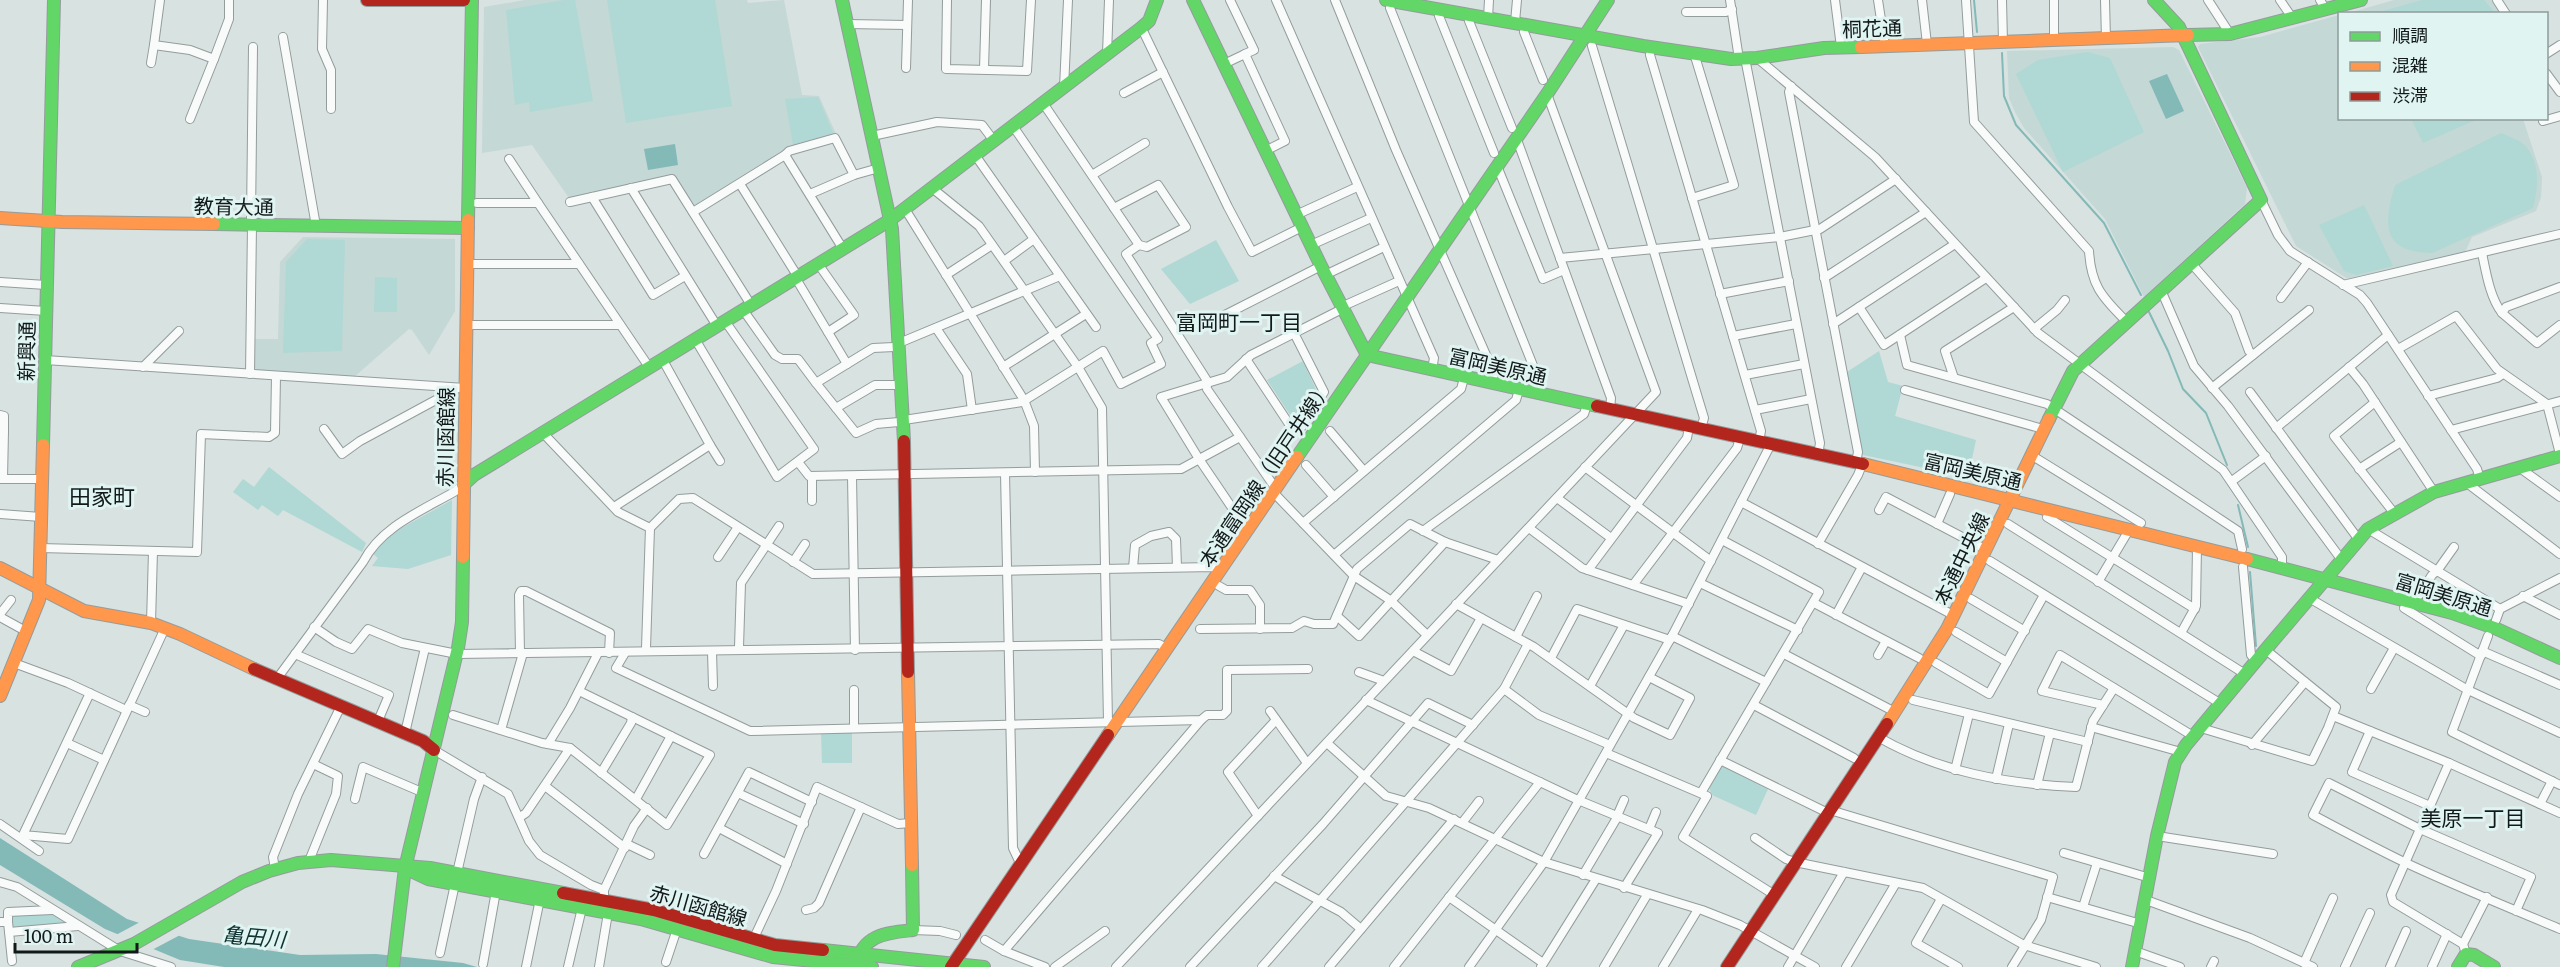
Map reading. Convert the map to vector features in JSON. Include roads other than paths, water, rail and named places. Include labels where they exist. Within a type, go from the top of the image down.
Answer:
[{"type":"street","name":"新興通","points":[[0,696],[39,600],[40,589],[54,0]]},
{"type":"street","points":[[151,63],[160,0]]},
{"type":"street","points":[[190,119],[229,18],[230,0]]},
{"type":"street","points":[[323,0],[322,49],[331,70],[331,108]]},
{"type":"street","points":[[368,0],[464,0]]},
{"type":"street","name":"赤川函館線","points":[[472,0],[466,325],[461,388],[462,622],[457,654],[405,868],[430,868],[456,879],[496,891],[677,929],[740,949],[771,962],[811,965],[857,962],[984,967]]},
{"type":"street","points":[[842,0],[890,220],[905,474],[913,930]]},
{"type":"street","points":[[906,68],[908,0]]},
{"type":"street","points":[[947,0],[946,69],[1028,71],[1031,0]]},
{"type":"street","points":[[984,69],[986,0]]},
{"type":"street","points":[[1064,88],[1068,0]]},
{"type":"street","points":[[1107,54],[1109,0]]},
{"type":"street","points":[[276,680],[363,562],[374,542],[393,527],[454,492],[543,433],[721,323],[798,279],[890,220],[1149,21],[1157,0]]},
{"type":"street","points":[[1193,0],[1341,308],[1367,354]]},
{"type":"street","points":[[1224,64],[1254,50],[1230,0]]},
{"type":"street","points":[[1276,0],[1434,358],[1432,370]]},
{"type":"street","points":[[1335,0],[1439,249],[1494,373],[1491,384]]},
{"type":"street","points":[[1488,18],[1490,0]]},
{"type":"street","points":[[1515,22],[1517,0]]},
{"type":"street","name":"本通富岡線（旧戸井線）","points":[[953,965],[1021,865],[1113,722],[1168,649],[1406,296],[1497,166],[1514,133],[1547,94],[1608,0]]},
{"type":"street","points":[[1835,0],[1841,47]]},
{"type":"street","points":[[1878,0],[1885,46]]},
{"type":"street","points":[[1922,0],[1928,44]]},
{"type":"street","points":[[1966,0],[1974,122],[2089,251],[2091,271],[2096,286],[2123,318]]},
{"type":"street","points":[[2002,0],[2003,42]]},
{"type":"street","points":[[2054,0],[2054,40]]},
{"type":"street","points":[[2105,0],[2106,39]]},
{"type":"street","points":[[2154,0],[2174,19],[2184,36],[2283,244],[2360,295],[2477,469],[2480,479]]},
{"type":"street","points":[[2208,0],[2230,34]]},
{"type":"street","points":[[2280,0],[2293,19]]},
{"type":"street","name":"桐花通","points":[[1388,4],[1515,22],[1585,36],[1694,53],[1747,58],[1841,47],[2230,34],[2293,19],[2323,5],[2361,0]]},
{"type":"street","points":[[1388,4],[1540,383],[1538,394]]},
{"type":"street","points":[[1686,12],[1726,12],[1731,5]]},
{"type":"street","points":[[1731,5],[1747,58],[1820,443],[1818,455]]},
{"type":"street","points":[[1439,16],[1494,153]]},
{"type":"street","points":[[1469,21],[1514,133],[1611,398],[1610,410]]},
{"type":"street","points":[[847,24],[907,25]]},
{"type":"street","points":[[1524,32],[1543,81]]},
{"type":"street","points":[[1144,33],[1252,252],[1302,227]]},
{"type":"street","points":[[283,37],[316,226]]},
{"type":"street","points":[[154,45],[190,50],[214,59]]},
{"type":"street","points":[[250,374],[253,46]]},
{"type":"street","points":[[1588,570],[1686,438],[1704,418],[1592,46]]},
{"type":"street","points":[[1692,198],[1734,185],[1694,53]]},
{"type":"street","points":[[1245,54],[1286,141],[1265,151]]},
{"type":"street","points":[[1469,967],[1544,862],[1649,677],[1741,502],[1765,443],[1650,55]]},
{"type":"street","points":[[1747,58],[1791,86],[1869,151],[2034,328],[2080,365],[2223,470],[2282,557],[2282,569]]},
{"type":"street","points":[[1124,93],[1163,72]]},
{"type":"street","points":[[2548,74],[2560,92]]},
{"type":"street","points":[[1791,86],[1789,92],[1859,464],[1858,475],[1818,544]]},
{"type":"street","points":[[1116,967],[1656,392],[1547,94]]},
{"type":"street","points":[[1043,103],[1139,245],[1147,248],[1186,227],[1158,185],[1114,208]]},
{"type":"street","points":[[872,136],[937,122],[982,125],[994,141]]},
{"type":"street","points":[[570,202],[672,179],[776,355],[782,359],[798,360],[856,433],[876,424],[1024,400],[1103,351],[1121,384],[1161,364],[1151,344],[1158,339],[1013,126]]},
{"type":"street","points":[[693,212],[789,151],[836,138],[854,175]]},
{"type":"street","points":[[1092,175],[1145,142]]},
{"type":"street","points":[[785,155],[843,249]]},
{"type":"street","points":[[975,155],[1096,327]]},
{"type":"street","points":[[509,159],[650,367]]},
{"type":"street","points":[[1497,166],[1543,279],[1564,270]]},
{"type":"street","points":[[810,194],[854,175],[879,168]]},
{"type":"street","points":[[1560,258],[1780,237],[1820,229],[1896,179]]},
{"type":"street","points":[[740,184],[847,364]]},
{"type":"street","points":[[1296,214],[1358,187]]},
{"type":"street","points":[[631,188],[685,276],[814,449],[777,477],[695,339]]},
{"type":"street","points":[[932,188],[979,226],[1078,366],[1102,408],[1106,645],[1113,722]]},
{"type":"street","points":[[592,197],[653,295],[685,276]]},
{"type":"street","name":"本通中央線","points":[[1727,967],[1749,930],[1927,663],[1987,555],[2010,499],[2073,371],[2261,200]]},
{"type":"street","points":[[477,203],[538,203]]},
{"type":"street","points":[[905,209],[1024,400],[1034,426],[1035,472]]},
{"type":"street","points":[[1824,278],[1926,212]]},
{"type":"street","name":"教育大通","points":[[0,218],[48,222],[252,221],[316,226],[468,228]]},
{"type":"street","points":[[1311,245],[1371,218]]},
{"type":"street","points":[[2343,285],[2560,234]]},
{"type":"street","points":[[1004,261],[1034,239]]},
{"type":"street","points":[[946,276],[992,244]]},
{"type":"street","points":[[1833,324],[1955,244]]},
{"type":"street","points":[[1139,245],[1126,254],[1177,331],[1207,383],[1207,388],[1275,491],[1354,576],[1390,600],[1427,635]]},
{"type":"street","points":[[1213,321],[1323,271],[1384,247]]},
{"type":"street","points":[[2482,253],[2487,277],[2497,307],[2502,313],[2537,343],[2560,325]]},
{"type":"street","points":[[2281,298],[2308,262]]},
{"type":"street","points":[[2191,263],[2235,314],[2249,351],[2253,355]]},
{"type":"street","points":[[467,264],[579,264]]},
{"type":"street","points":[[821,268],[854,315],[828,332]]},
{"type":"street","points":[[816,383],[873,348],[897,345],[1060,276]]},
{"type":"street","points":[[1859,307],[1884,345],[1986,278]]},
{"type":"street","points":[[1243,524],[1161,398],[1227,377],[1246,359],[1341,308],[1399,281]]},
{"type":"street","points":[[1720,294],[1789,281]]},
{"type":"street","points":[[0,282],[46,285]]},
{"type":"street","points":[[2502,313],[2506,307],[2560,286]]},
{"type":"street","points":[[2161,290],[2194,366],[2266,456],[2341,559]]},
{"type":"street","points":[[2034,328],[2057,310],[2065,300]]},
{"type":"street","points":[[1954,378],[1945,351],[2014,307]]},
{"type":"street","points":[[0,308],[46,310]]},
{"type":"street","points":[[2212,388],[2310,310]]},
{"type":"street","points":[[1003,367],[1086,314]]},
{"type":"street","points":[[2132,967],[2157,836],[2171,775],[2181,752],[2308,598],[2368,529],[2394,513],[2434,492],[2560,455],[2547,404],[2497,369],[2456,316],[2398,350]]},
{"type":"street","points":[[1733,336],[1796,324]]},
{"type":"street","points":[[466,325],[620,325]]},
{"type":"street","points":[[936,328],[967,374],[972,410]]},
{"type":"street","points":[[143,367],[179,331]]},
{"type":"street","points":[[1246,359],[1290,428],[1300,429],[1324,392],[1294,333]]},
{"type":"street","points":[[1899,335],[1907,365],[2054,408],[2238,531],[2242,549]]},
{"type":"street","points":[[2276,428],[2388,335]]},
{"type":"street","name":"富岡美原通","points":[[1367,354],[1464,378],[2010,499],[2326,579],[2452,612],[2497,629],[2560,658]]},
{"type":"street","points":[[45,360],[461,388]]},
{"type":"street","points":[[665,364],[720,461]]},
{"type":"street","points":[[1745,375],[1804,364]]},
{"type":"street","points":[[2349,367],[2375,402],[2434,492]]},
{"type":"street","points":[[2428,396],[2497,378],[2503,374]]},
{"type":"street","points":[[40,548],[197,552],[201,434],[269,437],[274,434],[276,376]]},
{"type":"street","points":[[1303,523],[1461,389],[1464,378]]},
{"type":"street","points":[[836,408],[875,385],[897,385]]},
{"type":"street","points":[[324,429],[342,454],[360,441],[461,388]]},
{"type":"street","points":[[1334,555],[1516,400],[1519,390]]},
{"type":"street","points":[[1905,390],[2043,429]]},
{"type":"street","points":[[2250,392],[2359,540]]},
{"type":"street","points":[[1755,410],[1811,399]]},
{"type":"street","points":[[2451,430],[2560,400]]},
{"type":"street","points":[[2375,402],[2334,436],[2394,513]]},
{"type":"street","points":[[1423,531],[1584,414],[1587,405]]},
{"type":"street","points":[[0,415],[4,416],[1,479],[42,479]]},
{"type":"street","points":[[1330,431],[1364,471]]},
{"type":"street","points":[[543,433],[614,507],[630,519],[650,528]]},
{"type":"street","points":[[798,462],[809,476],[1181,469],[1240,437]]},
{"type":"street","points":[[1633,585],[1737,448],[1740,438]]},
{"type":"street","points":[[2359,469],[2401,442]]},
{"type":"street","points":[[614,507],[710,445]]},
{"type":"street","points":[[2031,455],[2141,523]]},
{"type":"street","points":[[2232,482],[2266,456]]},
{"type":"street","points":[[1306,465],[1334,497]]},
{"type":"street","points":[[1585,467],[1711,561]]},
{"type":"street","points":[[2524,471],[2560,498]]},
{"type":"street","points":[[1005,473],[1013,848],[1021,865]]},
{"type":"street","points":[[812,476],[812,501]]},
{"type":"street","points":[[852,476],[855,650]]},
{"type":"street","points":[[2467,483],[2560,554]]},
{"type":"street","points":[[1937,524],[1950,494]]},
{"type":"street","points":[[1879,510],[1886,497],[1937,524],[1987,555],[2044,595],[2221,704]]},
{"type":"street","points":[[646,648],[650,528],[679,499],[693,498],[813,574],[1177,567],[1214,567],[1221,571]]},
{"type":"street","points":[[1557,498],[1611,538]]},
{"type":"street","points":[[1741,502],[1953,615]]},
{"type":"street","points":[[0,514],[41,517]]},
{"type":"street","points":[[2047,517],[2195,609]]},
{"type":"street","points":[[1200,629],[1292,628],[1304,621],[1314,624],[1333,624],[1358,569],[1410,524],[1445,542],[1498,560]]},
{"type":"street","points":[[2008,524],[2245,674]]},
{"type":"street","points":[[739,647],[741,583],[779,526]]},
{"type":"street","points":[[718,557],[738,527]]},
{"type":"street","points":[[1529,528],[1588,570],[1689,604]]},
{"type":"street","points":[[2368,529],[2500,609]]},
{"type":"street","points":[[2098,582],[2130,530]]},
{"type":"street","points":[[1133,568],[1135,545],[1151,536],[1169,532],[1176,539],[1177,567]]},
{"type":"street","points":[[1701,793],[1819,592],[1722,540]]},
{"type":"street","points":[[1337,616],[1359,636],[1445,542]]},
{"type":"street","points":[[793,562],[805,544]]},
{"type":"street","points":[[2181,633],[2195,609],[2197,547]]},
{"type":"street","points":[[2419,595],[2454,547]]},
{"type":"street","points":[[151,623],[153,551]]},
{"type":"street","points":[[1836,615],[1862,567]]},
{"type":"street","points":[[2243,567],[2251,655],[2256,661]]},
{"type":"street","points":[[0,568],[84,611],[151,623],[165,628],[276,680],[423,741],[434,750],[508,794],[530,841],[540,855],[604,895],[634,826],[647,808]]},
{"type":"street","points":[[2496,620],[2500,609],[2560,578]]},
{"type":"street","points":[[1700,583],[1798,630]]},
{"type":"street","points":[[1219,586],[1226,590],[1250,590],[1260,605],[1260,628]]},
{"type":"street","points":[[501,730],[522,653],[519,595],[521,591],[526,591],[610,633],[609,652]]},
{"type":"street","points":[[1936,663],[1989,694],[2044,595]]},
{"type":"street","points":[[1516,637],[1537,596]]},
{"type":"street","points":[[2523,596],[2560,615]]},
{"type":"street","points":[[2308,598],[2468,690],[2560,733]]},
{"type":"street","points":[[1971,599],[2025,631]]},
{"type":"street","points":[[11,600],[0,615],[20,628]]},
{"type":"street","points":[[1814,603],[1919,658]]},
{"type":"street","points":[[1456,604],[1551,658],[1628,714],[1670,735],[1690,698],[1649,677]]},
{"type":"street","points":[[2404,608],[2482,653],[2560,686]]},
{"type":"street","points":[[1551,658],[1577,609],[1671,638],[1766,682]]},
{"type":"street","points":[[1413,651],[1451,671],[1481,618]]},
{"type":"street","points":[[1590,686],[1624,625]]},
{"type":"street","points":[[314,627],[351,649],[368,629],[402,643],[457,654],[1159,644],[1168,649]]},
{"type":"street","points":[[20,835],[68,839],[165,628]]},
{"type":"street","points":[[1956,632],[2007,662]]},
{"type":"street","points":[[2488,636],[2452,732],[2556,783],[2540,804]]},
{"type":"street","points":[[1878,656],[1886,641]]},
{"type":"street","points":[[1262,967],[1504,689],[1528,644]]},
{"type":"street","points":[[405,733],[426,648]]},
{"type":"street","points":[[2371,689],[2394,648]]},
{"type":"street","points":[[2103,705],[2042,690],[2060,655],[2114,688],[2197,732],[2312,761],[2336,707],[2265,650]]},
{"type":"street","points":[[712,652],[713,686]]},
{"type":"street","points":[[549,744],[598,653]]},
{"type":"street","points":[[625,653],[616,668],[750,731],[1201,720]]},
{"type":"street","points":[[295,654],[389,694],[378,721]]},
{"type":"street","points":[[1784,654],[1895,712]]},
{"type":"street","points":[[14,663],[145,712]]},
{"type":"street","points":[[1004,951],[1201,720],[1207,715],[1223,715],[1227,711],[1227,670],[1308,669]]},
{"type":"street","points":[[1359,672],[1384,681]]},
{"type":"street","points":[[2252,745],[2305,682]]},
{"type":"street","points":[[1878,737],[1955,770],[2037,785],[2076,787],[2091,727],[2114,688]]},
{"type":"street","points":[[1504,689],[1539,715],[1707,796],[1683,837],[1773,894]]},
{"type":"street","points":[[854,690],[854,727]]},
{"type":"street","points":[[453,715],[549,744],[570,748],[667,825],[710,755],[579,691]]},
{"type":"street","points":[[20,835],[90,693]]},
{"type":"street","points":[[1366,700],[1578,800],[1658,833],[1624,888]]},
{"type":"street","points":[[1913,700],[2088,742]]},
{"type":"street","points":[[1190,967],[1364,777],[1428,703],[1473,725]]},
{"type":"street","points":[[1754,705],[1854,758]]},
{"type":"street","points":[[275,869],[273,857],[298,794],[340,708]]},
{"type":"street","points":[[1270,711],[1307,764]]},
{"type":"street","points":[[1955,770],[1969,714]]},
{"type":"street","points":[[2333,716],[2449,763],[2560,813]]},
{"type":"street","points":[[601,773],[631,723],[632,717]]},
{"type":"street","points":[[1258,816],[1228,772],[1276,720]]},
{"type":"street","points":[[1996,778],[2009,723]]},
{"type":"street","points":[[2091,727],[2181,752]]},
{"type":"street","points":[[2370,731],[2352,772],[2430,806]]},
{"type":"street","points":[[2037,785],[2049,733]]},
{"type":"street","points":[[636,799],[671,736]]},
{"type":"street","points":[[67,743],[104,760]]},
{"type":"street","points":[[1327,743],[1386,796],[1406,801],[1458,821],[1544,862],[1702,910],[1749,930],[1815,967]]},
{"type":"street","points":[[520,817],[526,813],[570,748]]},
{"type":"street","points":[[1720,760],[1829,812],[2052,877],[2041,920],[2012,967]]},
{"type":"street","points":[[2449,763],[2391,891],[2393,902],[2447,934],[2464,949],[2494,967]]},
{"type":"street","points":[[309,861],[336,794],[338,776],[313,764]]},
{"type":"street","points":[[355,800],[363,767],[424,793]]},
{"type":"street","points":[[704,854],[749,772],[812,802]]},
{"type":"street","points":[[440,953],[474,799],[482,777]]},
{"type":"street","points":[[1394,967],[1540,782]]},
{"type":"street","points":[[2516,910],[2531,877],[2420,829],[2329,783],[2313,815],[2405,862],[2487,897],[2516,910],[2560,929]]},
{"type":"street","points":[[545,786],[626,846],[650,855]]},
{"type":"street","points":[[753,940],[804,824],[817,787],[898,824],[911,824]]},
{"type":"street","points":[[738,793],[804,824]]},
{"type":"street","points":[[1583,875],[1624,800]]},
{"type":"street","points":[[1329,967],[1458,821],[1479,801]]},
{"type":"street","points":[[806,910],[814,908],[819,903],[861,807]]},
{"type":"street","points":[[1649,829],[1656,812]]},
{"type":"street","points":[[0,824],[20,835],[39,851]]},
{"type":"street","points":[[719,828],[787,864]]},
{"type":"street","points":[[2157,836],[2273,854]]},
{"type":"street","points":[[1755,838],[1786,859],[1795,862],[1923,888],[2024,945],[2096,967]]},
{"type":"street","points":[[2064,854],[2150,878]]},
{"type":"street","points":[[78,967],[123,949],[250,880],[275,869],[309,861],[350,860],[405,868],[393,967]]},
{"type":"street","points":[[2084,907],[2097,863]]},
{"type":"street","points":[[1788,967],[1844,872]]},
{"type":"street","points":[[1274,876],[1341,912],[1361,929]]},
{"type":"street","name":"赤川函館線","points":[[456,879],[604,895],[753,940],[812,951],[872,967]]},
{"type":"street","points":[[1449,897],[1542,965],[1596,879]]},
{"type":"street","points":[[0,882],[10,883],[78,926],[146,963],[171,967]]},
{"type":"street","points":[[1846,967],[1896,883]]},
{"type":"street","points":[[483,964],[496,891]]},
{"type":"street","points":[[1604,967],[1647,895]]},
{"type":"street","points":[[2047,897],[2141,924]]},
{"type":"street","points":[[2458,967],[2487,897]]},
{"type":"street","points":[[2304,963],[2333,898]]},
{"type":"street","points":[[526,967],[540,899]]},
{"type":"street","points":[[1941,899],[1916,943],[1958,967]]},
{"type":"street","points":[[2146,900],[2250,938],[2313,967]]},
{"type":"street","points":[[568,967],[582,908]]},
{"type":"street","points":[[12,961],[9,932],[4,917],[52,910]]},
{"type":"street","points":[[1663,967],[1697,910]]},
{"type":"street","points":[[599,967],[608,913]]},
{"type":"street","points":[[2345,967],[2370,913]]},
{"type":"street","points":[[9,932],[78,926]]},
{"type":"street","points":[[666,962],[677,929]]},
{"type":"street","points":[[857,962],[862,947],[876,938],[898,932],[940,931],[956,935]]},
{"type":"street","points":[[1055,967],[1105,931]]},
{"type":"street","points":[[2390,967],[2406,931]]},
{"type":"street","points":[[2432,967],[2447,934]]},
{"type":"street","points":[[986,940],[1004,951],[1045,967]]},
{"type":"street","points":[[2135,951],[2180,967]]},
{"type":"waterway","points":[[1974,0],[1977,32]]},
{"type":"waterway","points":[[2002,53],[2004,96],[2016,125],[2104,223],[2141,295]]},
{"type":"waterway","points":[[2149,312],[2183,389],[2206,413],[2227,465]]},
{"type":"waterway","points":[[2238,505],[2248,547]]},
{"type":"waterway","points":[[2250,572],[2256,646]]},
{"type":"district","name":"富岡町一丁目","points":[[1239,320]]},
{"type":"district","name":"田家町","points":[[102,495]]},
{"type":"district","name":"美原一丁目","points":[[2473,816]]},
{"type":"water label","name":"亀田川","points":[[254,935]]}]
